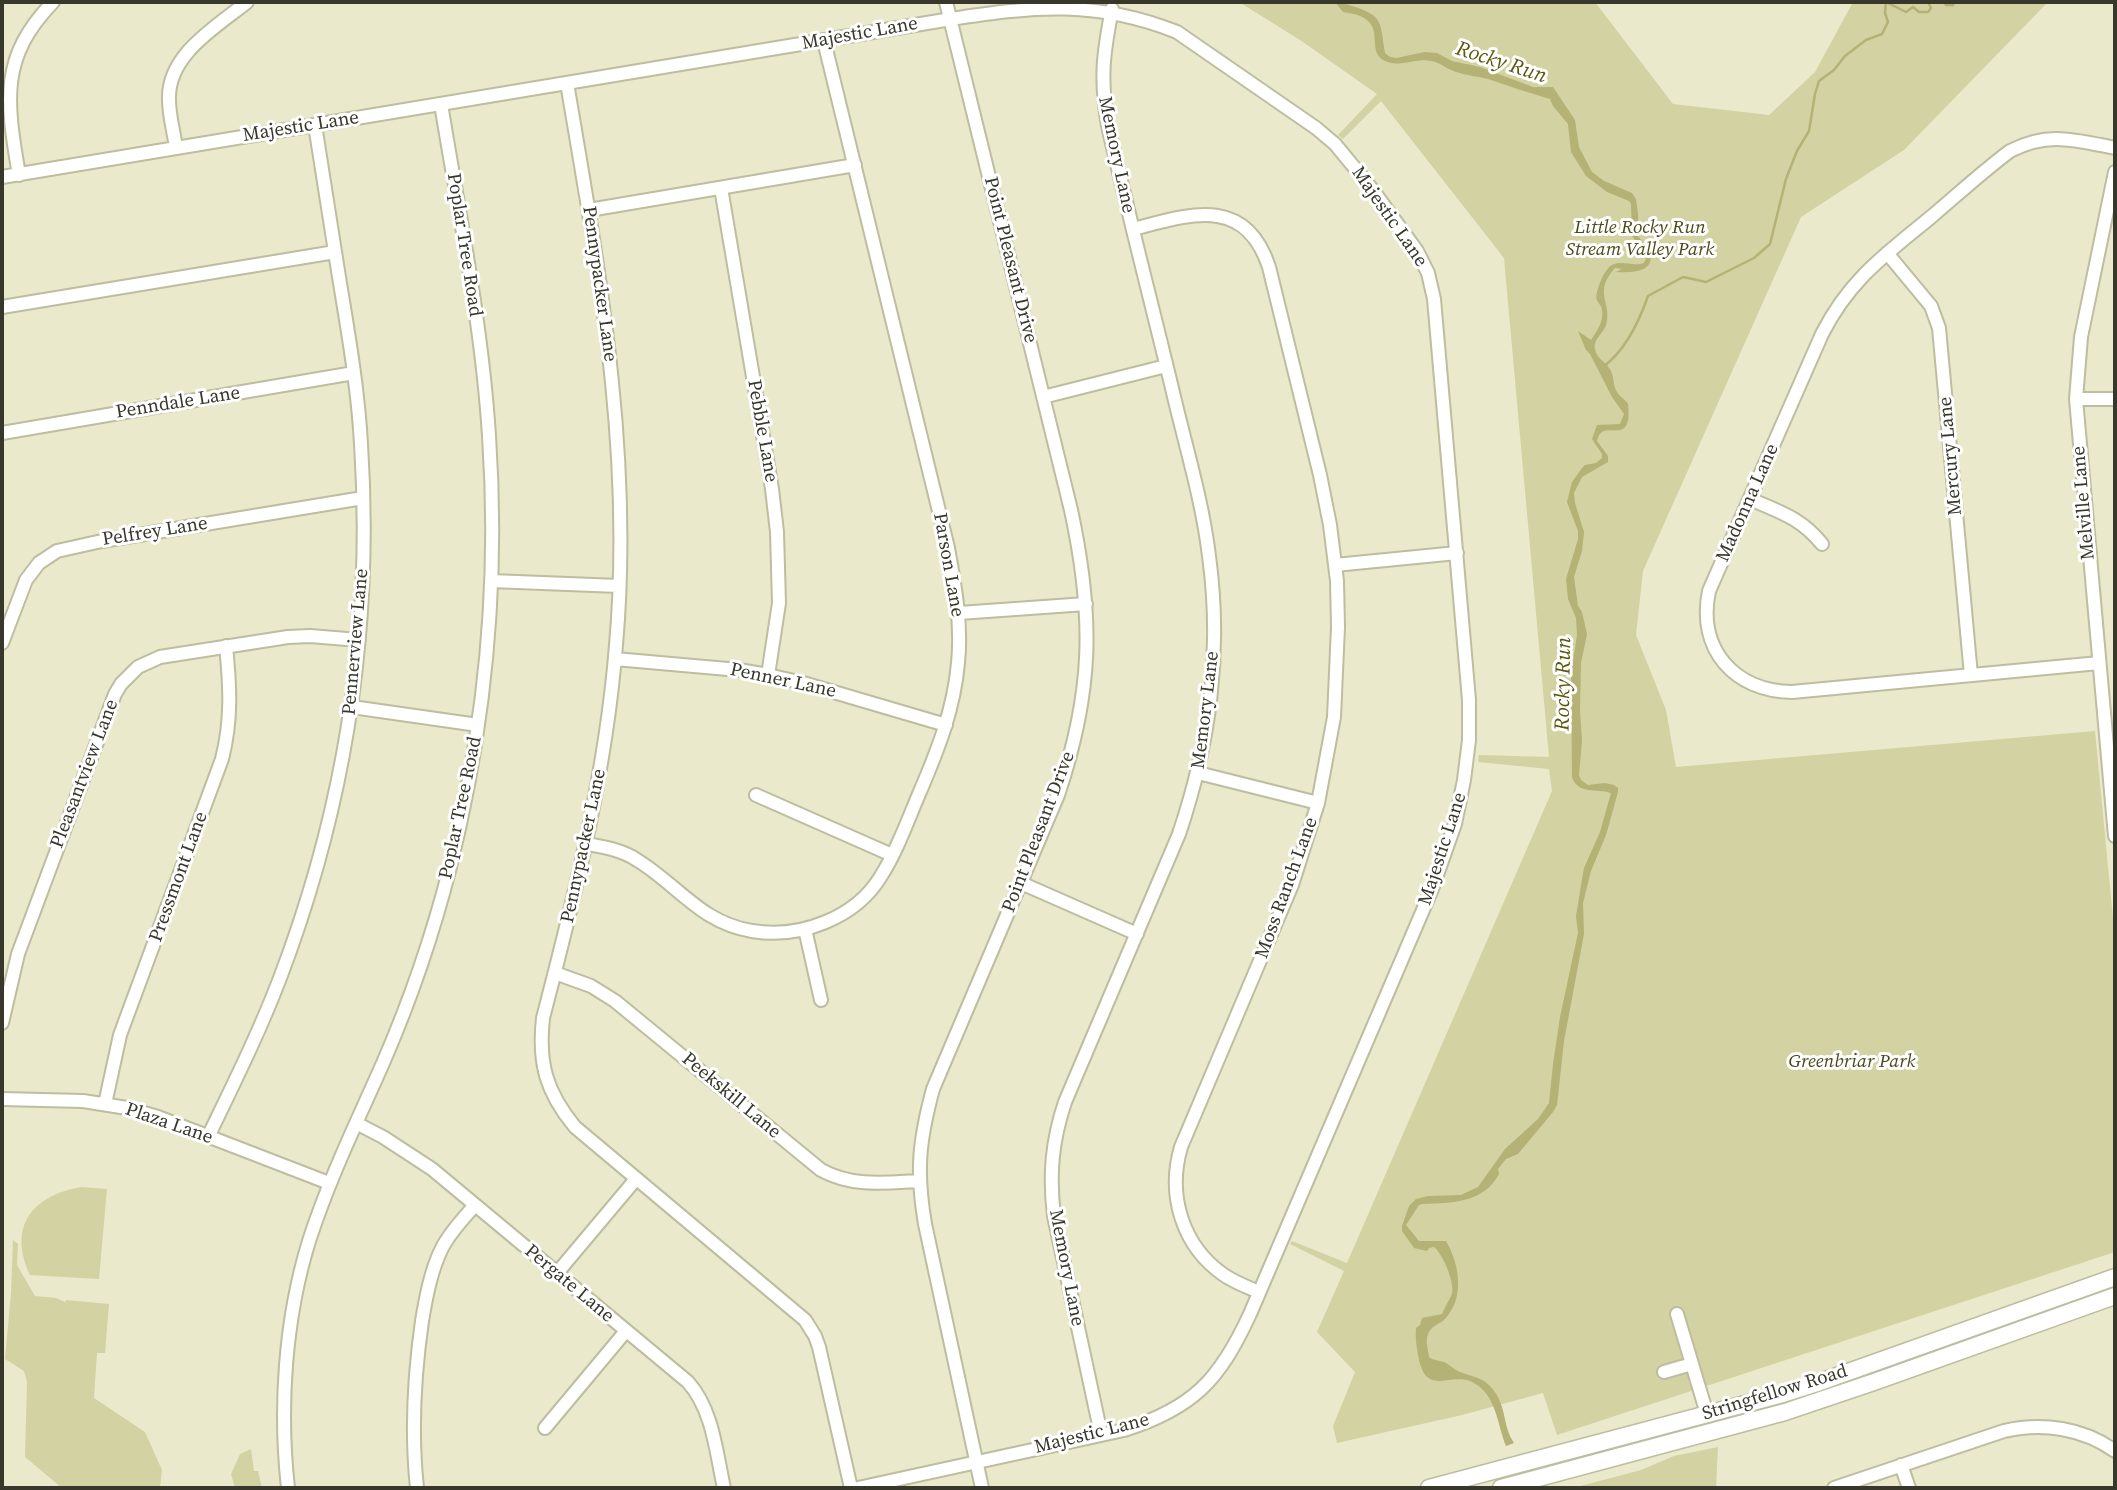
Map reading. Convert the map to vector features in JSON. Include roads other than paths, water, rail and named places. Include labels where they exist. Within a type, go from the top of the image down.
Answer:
[{"type":"main road","name":"Stringfellow Road","points":[[1429,1488],[1820,1382],[2115,1277]]},
{"type":"main road","name":"Stringfellow Road","points":[[1501,1488],[1785,1412],[2115,1296]]},
{"type":"street","points":[[19,174],[6,99],[8,65],[25,28],[53,2]]},
{"type":"street","points":[[176,148],[169,99],[176,68],[186,53],[247,2]]},
{"type":"street","name":"Point Pleasant Drive","points":[[946,2],[1080,553],[1086,604],[1086,668],[1076,734],[1058,795],[933,1089],[921,1140],[919,1181],[925,1224],[982,1488]]},
{"type":"street","name":"Majestic Lane","points":[[2,177],[951,19],[1055,4],[1084,4],[1150,19],[1177,32],[1316,128],[1351,161],[1417,251],[1428,273],[1434,299],[1469,700],[1467,758],[1455,824],[1432,890],[1231,1354],[1200,1390],[1157,1419],[1124,1430],[858,1488]]},
{"type":"street","name":"Memory Lane","points":[[1101,1434],[1054,1216],[1051,1171],[1055,1138],[1065,1102],[1179,834],[1198,773],[1212,687],[1215,638],[1213,591],[1202,515],[1102,96],[1102,61],[1112,9]]},
{"type":"street","name":"Parson Lane","points":[[587,844],[619,851],[636,859],[697,908],[729,925],[761,933],[805,929],[832,919],[858,902],[881,878],[946,725],[958,665],[959,613],[948,548],[824,40]]},
{"type":"street","name":"Pennypacker Lane","points":[[567,83],[606,320],[616,409],[620,495],[619,586],[615,659],[604,748],[587,844],[543,1018],[542,1060],[547,1082],[557,1103],[575,1127],[794,1309],[812,1330],[819,1347],[851,1488]]},
{"type":"street","name":"Poplar Tree Road","points":[[288,1488],[284,1438],[285,1404],[291,1332],[300,1278],[329,1183],[402,1016],[441,897],[460,822],[478,725],[488,641],[491,480],[485,387],[441,104]]},
{"type":"street","name":"Pennerview Lane","points":[[208,1137],[264,1018],[300,921],[331,813],[352,707],[363,577],[361,444],[354,373],[315,125]]},
{"type":"street","name":"Madonna Lane","points":[[2099,663],[1792,692],[1762,689],[1741,679],[1724,663],[1708,632],[1706,613],[1709,591],[1832,314],[1858,279],[2000,159],[2021,146],[2040,140],[2061,138],[2115,148]]},
{"type":"street","points":[[589,210],[855,165]]},
{"type":"street","name":"Melville Lane","points":[[2115,172],[2081,337],[2076,399],[2099,663],[2111,748],[2115,836]]},
{"type":"street","name":"Pebble Lane","points":[[721,188],[772,489],[777,533],[779,603],[768,675]]},
{"type":"street","name":"Moss Ranch Lane","points":[[1132,229],[1189,215],[1211,215],[1234,222],[1253,236],[1261,247],[1269,267],[1320,475],[1335,565],[1338,626],[1336,687],[1330,745],[1318,803],[1292,885],[1181,1147],[1176,1170],[1179,1210],[1191,1240],[1200,1253],[1225,1276],[1259,1292]]},
{"type":"street","points":[[2,307],[335,252]]},
{"type":"street","name":"Mercury Lane","points":[[1887,253],[1931,306],[1939,328],[1972,675]]},
{"type":"street","points":[[1043,397],[1166,366]]},
{"type":"street","name":"Penndale Lane","points":[[2,433],[354,373]]},
{"type":"street","points":[[2076,399],[2115,399]]},
{"type":"street","name":"Pelfrey Lane","points":[[2,643],[26,580],[40,563],[57,551],[102,541],[363,498]]},
{"type":"street","points":[[1750,499],[1798,521],[1822,544]]},
{"type":"street","points":[[1335,565],[1457,553]]},
{"type":"street","points":[[491,581],[619,586]]},
{"type":"street","points":[[959,613],[1086,604]]},
{"type":"street","name":"Pleasantview Lane","points":[[2,1023],[19,954],[115,694],[129,675],[160,657],[278,638],[310,636],[359,640]]},
{"type":"street","name":"Pressmont Lane","points":[[105,1104],[120,1035],[222,759],[230,716],[231,691],[226,646]]},
{"type":"street","name":"Penner Lane","points":[[615,659],[768,675],[946,725]]},
{"type":"street","points":[[352,707],[478,725]]},
{"type":"street","points":[[1198,773],[1318,803]]},
{"type":"street","points":[[756,795],[892,855]]},
{"type":"street","points":[[1021,883],[1137,933]]},
{"type":"street","points":[[805,929],[821,1000]]},
{"type":"street","name":"Peekskill Lane","points":[[555,973],[591,986],[608,996],[821,1170],[838,1178],[864,1183],[919,1181]]},
{"type":"street","name":"Plaza Lane","points":[[2,1099],[105,1104],[158,1117],[329,1183]]},
{"type":"street","name":"Pergate Lane","points":[[356,1123],[415,1156],[688,1382],[700,1397],[708,1416],[724,1488]]},
{"type":"street","points":[[557,1273],[636,1179]]},
{"type":"street","points":[[417,1488],[414,1398],[425,1307],[442,1249],[458,1224],[475,1205]]},
{"type":"street","points":[[1678,1314],[1707,1414]]},
{"type":"street","points":[[545,1429],[626,1331]]},
{"type":"street","points":[[1664,1372],[1692,1364]]},
{"type":"street","points":[[1834,1488],[2004,1431],[2028,1427],[2055,1427],[2079,1433],[2115,1451]]},
{"type":"street","points":[[1901,1465],[1909,1488]]},
{"type":"waterway","points":[[1603,367],[1631,335],[1648,296],[1683,277],[1706,282],[1754,258],[1770,244],[1786,179],[1797,151],[1809,131],[1819,81],[1866,40],[1882,34],[1888,22],[1886,2],[1906,12],[1913,7],[1919,12],[1928,12],[1931,8],[1928,2]]},
{"type":"waterway","points":[[1944,2],[1946,5],[1953,5],[1954,2]]},
{"type":"water label","name":"Rocky Run","points":[[1501,63]]},
{"type":"water label","name":"Rocky Run","points":[[1564,684]]},
{"type":"park label","name":"Little Rocky Run Stream Valley Park","points":[[1640,239]]},
{"type":"park label","name":"Greenbriar Park","points":[[1852,1062]]}]
